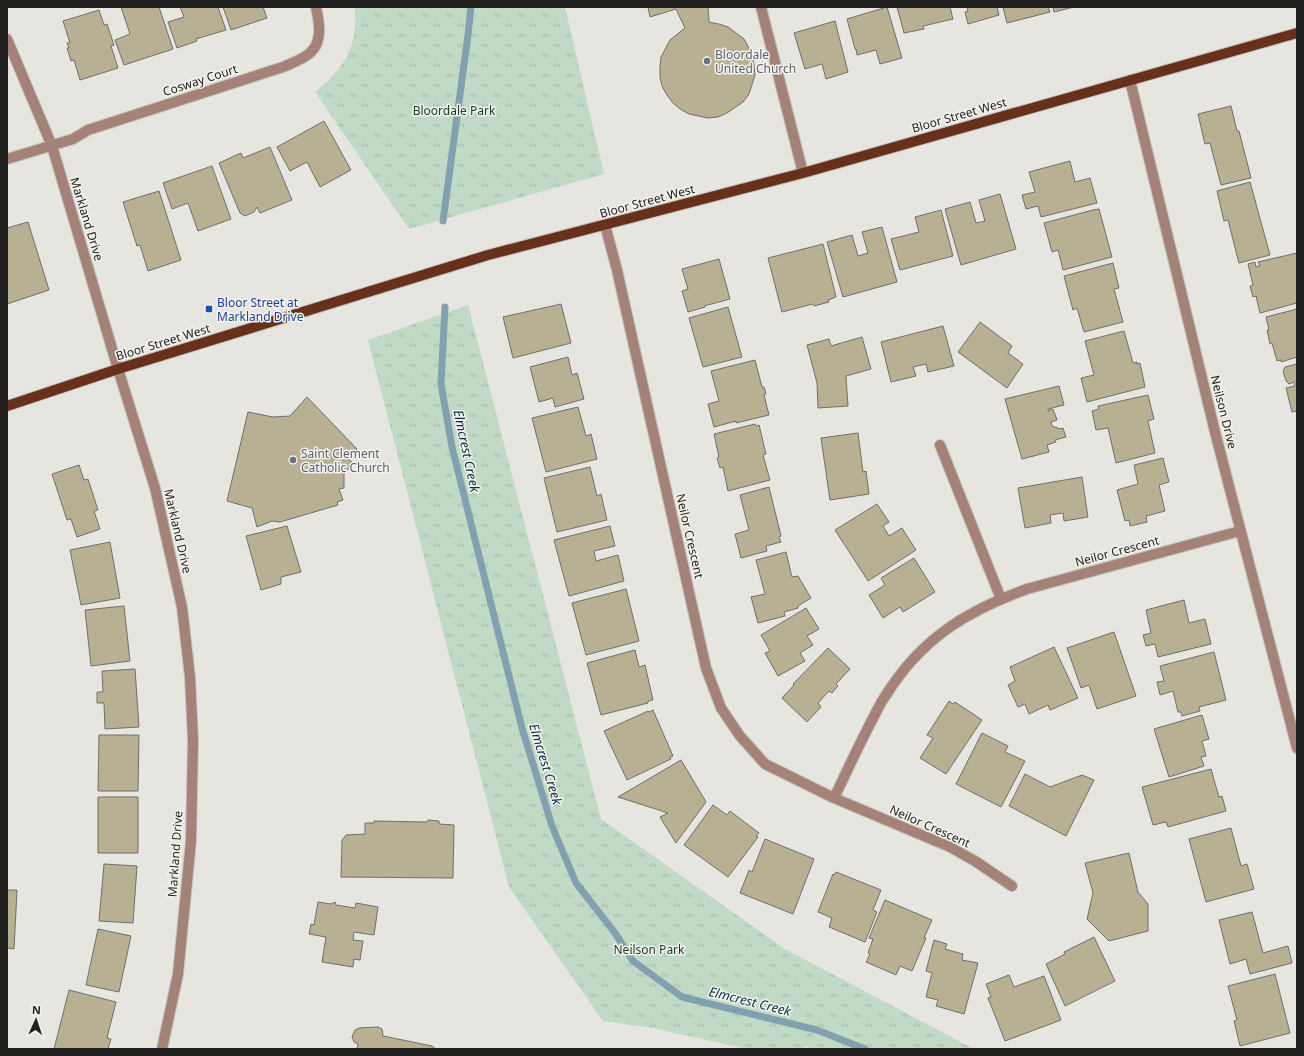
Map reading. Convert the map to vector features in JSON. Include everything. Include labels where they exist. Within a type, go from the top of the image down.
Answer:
[{"type":"main road","name":"Bloor Street West","points":[[7,406],[118,369],[488,256],[803,173],[1297,33]]},
{"type":"street","name":"Cosway Court","points":[[7,159],[29,151],[52,146],[73,139],[88,130],[283,67],[301,59],[312,52],[319,37],[319,20],[316,7]]},
{"type":"street","points":[[761,7],[803,173]]},
{"type":"street","name":"Markland Drive","points":[[7,39],[52,146],[155,488],[182,607],[190,677],[193,740],[190,841],[178,974],[162,1049]]},
{"type":"street","name":"Neilson Drive","points":[[1130,80],[1240,531],[1297,748]]},
{"type":"street","name":"Neilor Crescent","points":[[605,225],[617,270],[706,668],[721,708],[740,736],[765,764],[834,798],[950,847],[975,861],[1012,886]]},
{"type":"street","points":[[940,445],[1001,599]]},
{"type":"street","name":"Neilor Crescent","points":[[834,798],[885,696],[908,665],[935,638],[950,626],[1001,599],[1027,589],[1240,531]]},
{"type":"green space","name":"Bloordale Park","points":[[355,7],[565,7],[604,174],[409,229],[315,92],[342,65],[352,45]]},
{"type":"green space","name":"Neilson Park","points":[[468,305],[601,819],[785,949],[974,1049],[811,1049],[806,1046],[804,1049],[747,1049],[653,1028],[603,1021],[509,887],[368,340]]},
{"type":"building","points":[[121,7],[159,7],[173,49],[124,65],[115,40],[130,34]]},
{"type":"building","points":[[180,7],[218,7],[226,30],[196,39],[197,41],[177,48],[168,22],[184,17]]},
{"type":"building","points":[[223,7],[263,7],[267,18],[231,30]]},
{"type":"building","name":"Bloordale United Church","points":[[648,7],[708,7],[709,22],[728,27],[744,39],[753,56],[755,75],[749,94],[743,102],[727,113],[718,117],[708,118],[689,114],[673,103],[662,86],[660,77],[661,57],[670,40],[685,28],[676,9],[650,17]]},
{"type":"building","points":[[887,7],[902,58],[880,64],[876,50],[857,55],[847,19]]},
{"type":"building","points":[[897,7],[950,7],[953,19],[923,26],[924,29],[904,33]]},
{"type":"building","points":[[967,7],[997,7],[999,15],[968,24],[965,12],[968,11]]},
{"type":"building","points":[[1003,7],[1048,7],[1050,12],[1007,23]]},
{"type":"building","points":[[1053,7],[1074,7],[1054,12]]},
{"type":"building","points":[[99,10],[104,25],[107,24],[114,45],[111,46],[118,68],[80,80],[74,60],[71,61],[67,48],[69,48],[67,43],[70,43],[63,21]]},
{"type":"building","points":[[835,21],[848,72],[826,79],[822,64],[805,69],[794,33]]},
{"type":"building","points":[[1231,106],[1251,178],[1221,185],[1210,143],[1205,144],[1198,114]]},
{"type":"building","points":[[324,121],[351,170],[320,187],[307,162],[290,171],[277,147]]},
{"type":"building","points":[[270,147],[292,200],[260,213],[257,207],[254,212],[245,216],[240,213],[219,163],[241,153],[243,158]]},
{"type":"building","points":[[1070,161],[1075,182],[1090,178],[1097,203],[1041,217],[1038,206],[1026,209],[1022,195],[1035,192],[1029,172]]},
{"type":"building","points":[[212,166],[231,219],[198,231],[188,203],[172,209],[163,183]]},
{"type":"building","points":[[1250,182],[1270,255],[1239,263],[1228,220],[1224,221],[1217,191]]},
{"type":"building","points":[[159,191],[181,260],[148,271],[140,245],[137,246],[123,202]]},
{"type":"building","points":[[1000,194],[1016,249],[961,265],[945,209],[970,202],[976,223],[985,221],[979,200]]},
{"type":"building","points":[[1099,209],[1112,257],[1063,270],[1058,250],[1052,252],[1044,223]]},
{"type":"building","points":[[941,210],[953,256],[900,270],[891,239],[919,232],[915,217]]},
{"type":"building","points":[[28,222],[49,290],[7,304],[7,228]]},
{"type":"building","points":[[882,227],[897,282],[843,297],[827,242],[852,235],[858,256],[868,253],[862,232]]},
{"type":"building","points":[[823,244],[836,297],[828,300],[829,302],[814,306],[813,304],[782,312],[768,258]]},
{"type":"building","points":[[1297,253],[1297,303],[1260,313],[1256,296],[1253,297],[1250,286],[1253,285],[1248,264],[1255,262],[1256,267],[1260,266],[1258,262]]},
{"type":"building","points":[[719,259],[730,299],[688,312],[682,291],[688,289],[682,269]]},
{"type":"building","points":[[1113,263],[1119,288],[1114,289],[1123,322],[1084,332],[1077,308],[1073,310],[1064,276]]},
{"type":"building","points":[[561,304],[571,343],[513,358],[503,317]]},
{"type":"building","points":[[728,307],[742,357],[703,367],[689,318]]},
{"type":"building","points":[[1297,309],[1297,357],[1281,362],[1281,360],[1277,361],[1272,343],[1270,344],[1266,317]]},
{"type":"building","points":[[980,322],[1012,346],[1008,353],[1023,364],[1007,388],[958,352]]},
{"type":"building","points":[[943,326],[954,366],[928,372],[926,364],[913,367],[916,376],[891,382],[881,342]]},
{"type":"building","points":[[1124,331],[1133,363],[1140,363],[1145,387],[1087,402],[1081,378],[1094,375],[1085,341]]},
{"type":"building","points":[[862,337],[871,369],[846,376],[848,406],[818,408],[817,383],[807,345],[829,339],[831,346]]},
{"type":"building","points":[[568,357],[572,375],[577,373],[584,399],[555,407],[553,398],[539,402],[530,367]]},
{"type":"building","points":[[755,360],[762,387],[764,387],[766,394],[764,395],[769,415],[714,427],[708,404],[719,401],[711,371]]},
{"type":"building","points":[[1297,364],[1297,411],[1292,412],[1286,388],[1295,386],[1294,382],[1289,384],[1286,381],[1283,371],[1285,367]]},
{"type":"building","points":[[1059,386],[1064,405],[1048,409],[1048,411],[1053,409],[1057,420],[1051,422],[1052,426],[1060,429],[1063,428],[1066,437],[1055,440],[1056,442],[1047,445],[1049,452],[1022,459],[1005,399]]},
{"type":"building","points":[[1148,395],[1154,419],[1148,421],[1155,453],[1116,463],[1108,428],[1096,430],[1092,411],[1099,409],[1098,406]]},
{"type":"building","name":"Saint Clement Catholic Church","points":[[307,397],[357,449],[347,458],[353,463],[344,474],[344,488],[339,489],[343,500],[337,502],[338,505],[280,522],[272,521],[257,527],[252,508],[227,501],[248,412],[273,417],[290,416]]},
{"type":"building","points":[[578,407],[586,436],[591,434],[597,459],[546,472],[532,418]]},
{"type":"building","points":[[755,424],[756,426],[759,425],[766,454],[763,455],[770,480],[728,491],[723,467],[720,468],[717,458],[719,457],[714,434]]},
{"type":"building","points":[[858,433],[863,472],[866,471],[869,494],[830,500],[821,438]]},
{"type":"building","points":[[1163,458],[1169,482],[1159,485],[1165,511],[1146,516],[1147,522],[1130,526],[1129,520],[1125,521],[1117,490],[1138,484],[1134,465]]},
{"type":"building","points":[[79,465],[84,480],[88,479],[98,510],[94,511],[100,529],[77,537],[71,519],[67,520],[52,474]]},
{"type":"building","points":[[590,467],[597,496],[601,494],[607,520],[557,532],[544,478]]},
{"type":"building","points":[[1082,477],[1088,517],[1064,521],[1063,513],[1050,515],[1051,523],[1025,528],[1018,488]]},
{"type":"building","points":[[769,487],[781,536],[779,537],[781,542],[766,546],[767,551],[741,558],[735,534],[749,530],[740,495]]},
{"type":"building","points":[[877,504],[889,522],[883,526],[889,536],[902,528],[916,550],[868,581],[835,530]]},
{"type":"building","points":[[287,526],[301,572],[281,577],[281,584],[261,590],[246,536]]},
{"type":"building","points":[[610,526],[615,546],[594,551],[596,561],[618,555],[624,581],[569,596],[554,540]]},
{"type":"building","points":[[110,542],[120,598],[81,605],[70,550]]},
{"type":"building","points":[[786,552],[792,577],[798,576],[811,598],[798,606],[798,608],[784,612],[785,616],[758,623],[751,597],[765,594],[756,560]]},
{"type":"building","points":[[914,558],[935,592],[903,612],[900,607],[883,618],[869,595],[885,585],[881,578]]},
{"type":"building","points":[[626,589],[639,641],[586,655],[572,603]]},
{"type":"building","points":[[1184,600],[1189,623],[1205,619],[1211,644],[1158,657],[1155,644],[1146,646],[1143,635],[1151,633],[1146,610]]},
{"type":"building","points":[[124,606],[130,661],[91,666],[85,610]]},
{"type":"building","points":[[806,608],[819,629],[807,636],[813,645],[800,653],[805,661],[778,676],[765,653],[770,651],[761,635]]},
{"type":"building","points":[[1114,632],[1136,696],[1097,709],[1089,685],[1081,688],[1067,648]]},
{"type":"building","points":[[1054,647],[1078,698],[1050,710],[1048,705],[1029,714],[1025,704],[1018,707],[1008,685],[1015,681],[1010,667]]},
{"type":"building","points":[[828,648],[850,669],[836,684],[838,686],[832,693],[829,691],[818,703],[821,707],[807,722],[782,698],[794,685],[793,684]]},
{"type":"building","points":[[635,650],[639,667],[645,665],[653,700],[648,701],[648,703],[601,715],[587,663]]},
{"type":"building","points":[[1214,652],[1226,700],[1199,707],[1200,711],[1182,716],[1181,712],[1178,712],[1173,691],[1160,695],[1157,682],[1164,681],[1160,666]]},
{"type":"building","points":[[135,669],[139,727],[105,729],[104,703],[97,703],[97,692],[103,692],[102,671]]},
{"type":"building","points":[[949,701],[953,704],[955,702],[982,720],[946,774],[920,758],[933,738],[927,735]]},
{"type":"building","points":[[653,710],[673,756],[670,757],[671,759],[627,780],[604,731]]},
{"type":"building","points":[[1202,715],[1209,739],[1202,741],[1206,756],[1201,757],[1204,766],[1169,777],[1154,729]]},
{"type":"building","points":[[982,733],[1008,746],[1005,752],[1025,761],[1001,807],[956,784]]},
{"type":"building","points":[[99,735],[139,735],[138,791],[98,791]]},
{"type":"building","points":[[681,760],[706,802],[676,843],[660,817],[668,813],[618,797]]},
{"type":"building","points":[[1211,769],[1219,797],[1222,796],[1226,811],[1168,827],[1166,822],[1153,825],[1142,787]]},
{"type":"building","points":[[1025,774],[1050,787],[1082,775],[1094,780],[1066,836],[1009,806]]},
{"type":"building","points":[[98,797],[138,797],[138,853],[98,853]]},
{"type":"building","points":[[713,805],[727,815],[730,811],[759,833],[756,836],[758,837],[728,877],[684,845]]},
{"type":"building","points":[[428,820],[439,821],[439,824],[454,825],[453,878],[341,877],[342,840],[346,835],[365,834],[365,823],[374,823],[374,821],[427,822]]},
{"type":"building","points":[[1231,828],[1241,866],[1247,864],[1254,889],[1206,902],[1189,839]]},
{"type":"building","points":[[765,839],[814,859],[793,914],[740,893],[749,870],[752,872]]},
{"type":"building","points":[[1129,853],[1138,892],[1148,904],[1148,931],[1109,941],[1087,919],[1093,893],[1085,863]]},
{"type":"building","points":[[104,864],[137,866],[133,923],[99,921]]},
{"type":"building","points":[[836,872],[881,890],[873,910],[877,912],[865,942],[829,927],[832,918],[818,912],[833,874],[834,875]]},
{"type":"building","points":[[7,890],[17,890],[14,949],[7,948]]},
{"type":"building","points":[[885,900],[932,920],[912,971],[900,966],[896,975],[866,962],[870,954],[868,953],[873,939],[869,938]]},
{"type":"building","points":[[318,902],[331,904],[335,902],[336,905],[355,908],[356,903],[378,907],[374,935],[354,932],[353,940],[363,941],[360,960],[354,959],[353,967],[322,962],[326,937],[309,934],[311,924],[314,925]]},
{"type":"building","points":[[1252,912],[1263,953],[1288,946],[1292,963],[1250,974],[1246,959],[1230,964],[1219,920]]},
{"type":"building","points":[[98,929],[131,936],[119,992],[86,985]]},
{"type":"building","points":[[1094,937],[1115,981],[1065,1006],[1046,964],[1065,954],[1064,952]]},
{"type":"building","points":[[934,940],[947,944],[945,949],[963,954],[962,960],[978,963],[964,1014],[936,1006],[938,1000],[926,997],[932,973],[926,971]]},
{"type":"building","points":[[1275,974],[1290,1033],[1240,1046],[1234,1021],[1237,1020],[1228,986]]},
{"type":"building","points":[[1009,975],[1014,987],[1044,976],[1061,1020],[1005,1041],[988,998],[991,997],[986,984]]},
{"type":"building","points":[[69,990],[116,1002],[107,1038],[111,1039],[108,1049],[54,1049]]},
{"type":"building","points":[[378,1027],[382,1029],[383,1036],[432,1046],[436,1049],[357,1049],[358,1044],[354,1042],[352,1037],[355,1030],[359,1028]]},
{"type":"waterway","name":"Elmcrest Creek","points":[[443,221],[471,7]]},
{"type":"waterway","name":"Elmcrest Creek","points":[[445,307],[441,384],[452,447],[522,728],[552,826],[576,883],[615,933],[633,961],[682,997],[817,1030],[865,1049]]},
{"type":"place","name":"Bloordale United Church","points":[[707,61]]},
{"type":"place","name":"Bloor Street at Markland Drive","points":[[209,309]]},
{"type":"place","name":"Saint Clement Catholic Church","points":[[293,460]]}]
